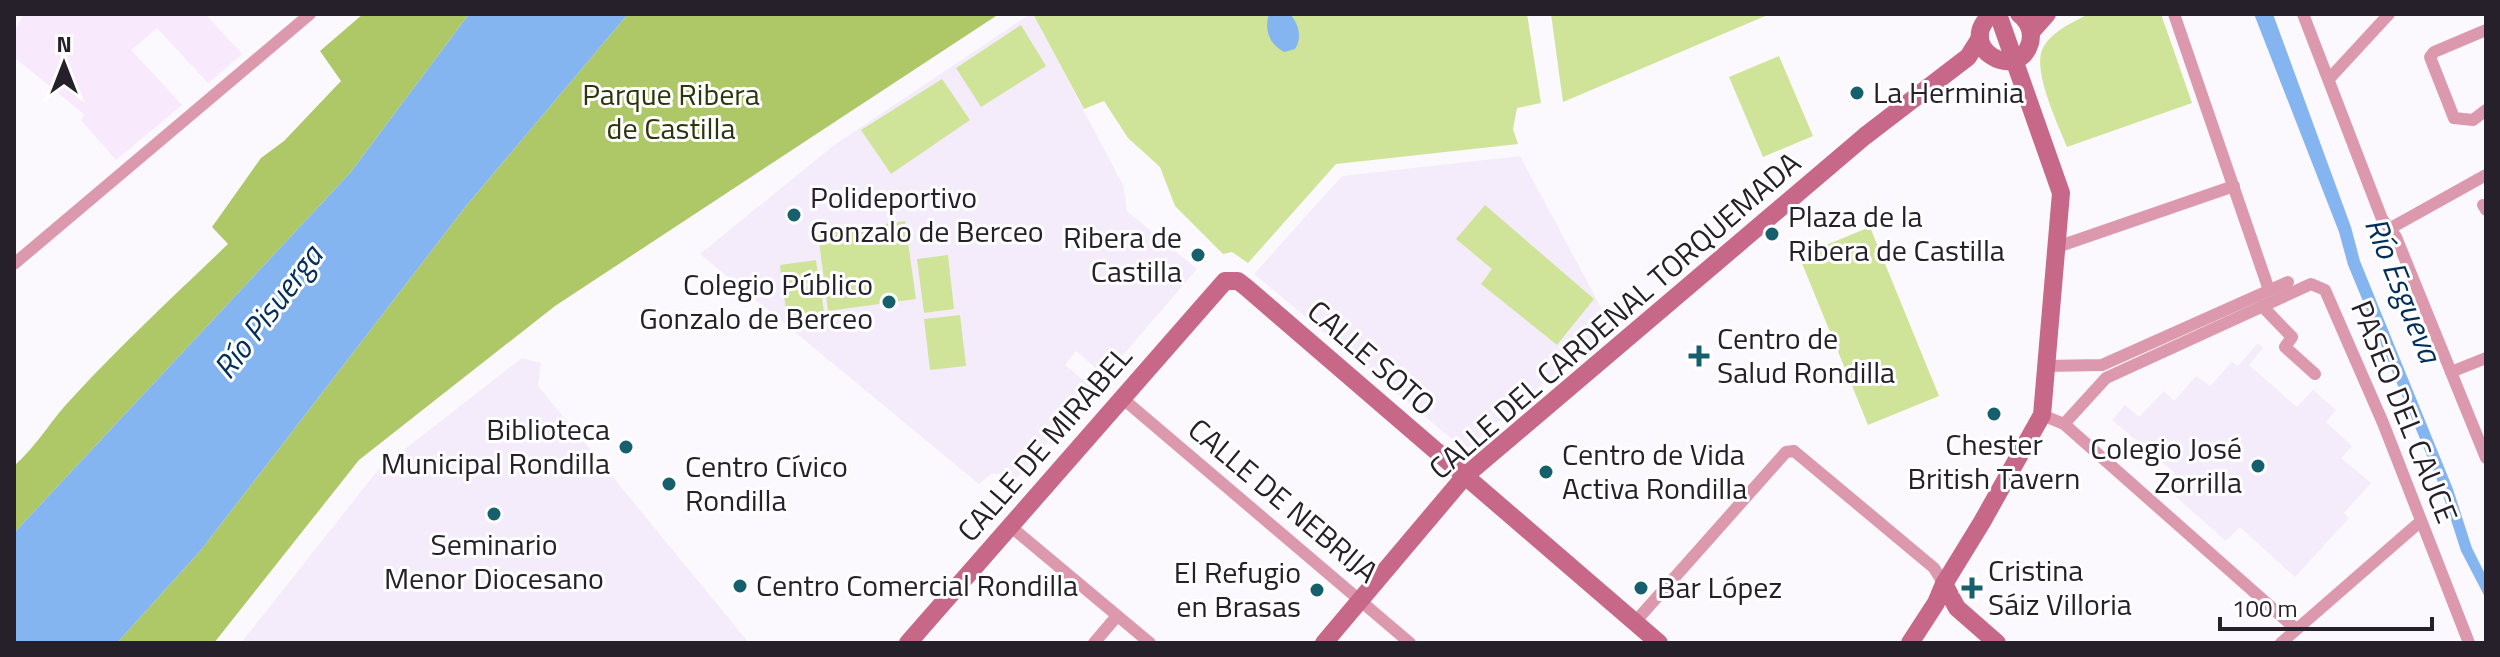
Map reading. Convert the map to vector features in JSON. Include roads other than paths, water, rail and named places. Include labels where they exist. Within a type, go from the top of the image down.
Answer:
[{"type":"street","points":[[14,264],[310,14]]},
{"type":"street","points":[[1910,643],[1936,603],[2042,415],[2061,193],[2015,59],[1995,14]]},
{"type":"street","name":"CALLE DEL CARDENAL TORQUEMADA","points":[[1324,643],[1465,476],[1865,136],[1968,57],[1980,38],[1983,23],[1995,14]]},
{"type":"street","points":[[2020,14],[2029,23]]},
{"type":"street","points":[[2029,23],[2047,14]]},
{"type":"street","points":[[2174,14],[2269,290]]},
{"type":"street","name":"PASEO DEL CAUCE","points":[[2303,14],[2382,219],[2396,237],[2486,458]]},
{"type":"street","points":[[2329,79],[2389,14]]},
{"type":"street","points":[[1968,57],[1989,55],[2002,61],[2015,59],[2026,51],[2029,23]]},
{"type":"street","points":[[2486,30],[2434,52],[2430,57],[2454,118],[2473,120],[2486,110]]},
{"type":"street","points":[[1980,38],[1989,55]]},
{"type":"street","points":[[2389,229],[2486,175]]},
{"type":"street","points":[[2057,247],[2234,186]]},
{"type":"street","name":"CALLE SOTO","points":[[1225,281],[1238,281],[1247,288],[1659,643]]},
{"type":"street","name":"CALLE DE MIRABEL","points":[[908,643],[1225,281]]},
{"type":"street","points":[[2046,366],[2102,365],[2288,282]]},
{"type":"street","name":"PASEO DEL CAUCE","points":[[2262,306],[2311,284],[2325,290],[2383,423],[2469,643]]},
{"type":"street","points":[[2064,424],[2106,378],[2262,306],[2292,337],[2285,347],[2315,374]]},
{"type":"street","points":[[2451,372],[2486,358]]},
{"type":"street","name":"CALLE DE NEBRIJA","points":[[1122,398],[1410,643]]},
{"type":"street","points":[[2042,415],[2064,424],[2296,629]]},
{"type":"street","points":[[1635,622],[1786,452],[1794,451],[1934,568],[1957,608],[1997,643]]},
{"type":"street","points":[[2281,643],[2421,521]]},
{"type":"street","points":[[1010,526],[1150,643]]},
{"type":"street","points":[[1094,643],[1117,616]]},
{"type":"water","name":"Río Pisuerga","points":[[469,14],[628,14],[466,206],[201,550],[117,643],[14,643],[14,533],[350,173]]},
{"type":"water","points":[[1269,14],[1290,14],[1293,18],[1299,35],[1295,49],[1284,52],[1271,41]]},
{"type":"water","points":[[2254,14],[2273,14],[2351,227],[2360,261],[2453,489],[2472,548],[2486,576],[2486,599],[2461,551],[2442,492],[2348,265],[2339,232]]},
{"type":"place","name":"La Herminia","points":[[1857,93]]},
{"type":"place","name":"Polideportivo Gonzalo de Berceo","points":[[794,215]]},
{"type":"place","name":"Plaza de la Ribera de Castilla","points":[[1772,234]]},
{"type":"place","name":"Ribera de Castilla","points":[[1198,255]]},
{"type":"place","name":"Colegio Público Gonzalo de Berceo","points":[[889,302]]},
{"type":"place","name":"Centro de Salud Rondilla","points":[[1699,356]]},
{"type":"place","name":"Chester British Tavern","points":[[1994,414]]},
{"type":"place","name":"Biblioteca Municipal Rondilla","points":[[626,447]]},
{"type":"place","name":"Colegio José Zorrilla","points":[[2258,466]]},
{"type":"place","name":"Centro de Vida Activa Rondilla","points":[[1546,472]]},
{"type":"place","name":"Centro Cívico Rondilla","points":[[669,484]]},
{"type":"place","name":"Seminario Menor Diocesano","points":[[494,514]]},
{"type":"place","name":"Centro Comercial Rondilla","points":[[740,586]]},
{"type":"place","name":"Bar López","points":[[1641,588]]},
{"type":"place","name":"Cristina Sáiz Villoria","points":[[1972,588]]},
{"type":"place","name":"El Refugio en Brasas","points":[[1317,590]]},
{"type":"park label","name":"Parque Ribera de Castilla","points":[[671,112]]},
{"type":"water label","name":"Río Esgueva","points":[[2403,290]]}]
